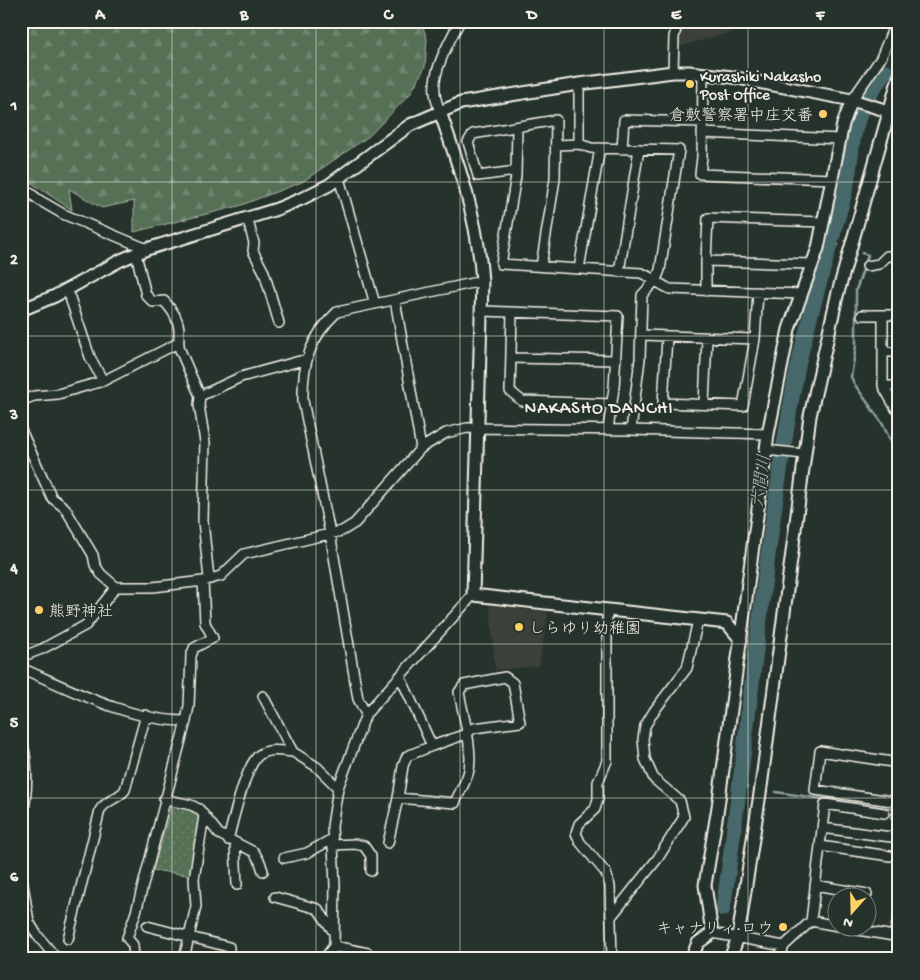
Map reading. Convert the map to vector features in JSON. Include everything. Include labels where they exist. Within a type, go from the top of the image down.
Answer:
[{"type":"street","points":[[324,959],[334,946],[336,885],[332,826],[338,788],[366,714],[473,595],[482,281],[474,220],[463,178],[440,112],[434,83],[450,40],[460,21]]},
{"type":"street","points":[[665,21],[677,23],[674,37],[673,72]]},
{"type":"street","points":[[712,933],[705,885],[770,451],[768,434],[785,345],[818,248],[843,124],[854,101],[881,58],[896,21]]},
{"type":"street","points":[[21,310],[147,248],[277,209],[301,199],[329,185],[410,125],[462,103],[579,84],[673,72],[732,77],[854,101],[872,106],[899,120]]},
{"type":"street","points":[[703,74],[700,174],[832,179]]},
{"type":"street","points":[[730,959],[738,937],[761,787],[804,454],[816,389],[835,305],[887,114],[899,77]]},
{"type":"street","points":[[579,84],[579,144]]},
{"type":"street","points":[[516,172],[478,176],[468,142],[473,134],[556,120],[555,179],[541,266]]},
{"type":"street","points":[[622,149],[624,120],[702,122]]},
{"type":"street","points":[[517,127],[516,172],[501,264],[641,273],[650,276],[670,289],[801,294]]},
{"type":"street","points":[[702,133],[840,139]]},
{"type":"street","points":[[556,145],[579,144],[591,148],[679,150],[660,270],[656,280],[642,294],[640,359],[631,430]]},
{"type":"street","points":[[579,269],[600,148]]},
{"type":"street","points":[[619,272],[640,149]]},
{"type":"street","points":[[338,178],[375,304]]},
{"type":"street","points":[[21,186],[39,200],[63,214],[147,248]]},
{"type":"street","points":[[247,217],[254,243],[253,251],[264,272],[279,324]]},
{"type":"street","points":[[706,291],[708,218],[823,222]]},
{"type":"street","points":[[134,959],[133,945],[127,938],[136,912],[164,799],[186,721],[189,706],[191,656],[194,648],[213,638],[205,623],[206,580],[203,522],[205,442],[199,404],[200,396],[178,343],[178,323],[172,309],[164,301],[153,302],[146,295],[136,254]]},
{"type":"street","points":[[867,266],[879,264],[887,256],[899,256]]},
{"type":"street","points":[[706,261],[812,264]]},
{"type":"street","points":[[366,714],[358,699],[330,534],[303,401],[303,379],[307,359],[313,341],[324,324],[337,312],[482,281]]},
{"type":"street","points":[[67,289],[90,357],[103,381]]},
{"type":"street","points":[[667,338],[663,403],[744,406],[755,340],[758,292]]},
{"type":"street","points":[[395,300],[421,448]]},
{"type":"street","points":[[482,311],[618,316],[616,360],[608,429]]},
{"type":"street","points":[[512,312],[510,391],[522,401],[612,404]]},
{"type":"street","points":[[862,315],[899,315]]},
{"type":"street","points":[[883,315],[883,386],[899,414]]},
{"type":"street","points":[[641,336],[755,340]]},
{"type":"street","points":[[704,404],[707,338]]},
{"type":"street","points":[[21,401],[34,396],[58,394],[103,381],[178,343]]},
{"type":"street","points":[[883,352],[899,352]]},
{"type":"street","points":[[511,358],[616,360]]},
{"type":"street","points":[[200,396],[241,377],[307,359]]},
{"type":"street","points":[[883,386],[899,386]]},
{"type":"street","points":[[21,430],[52,498],[65,508],[92,555],[98,570],[116,587],[153,587],[206,580],[221,576],[244,554],[342,531],[355,523],[421,448],[446,433],[467,428],[608,429],[768,434]]},
{"type":"street","points":[[770,451],[804,454]]},
{"type":"street","points":[[21,656],[42,649],[69,636],[86,625],[116,587]]},
{"type":"street","points":[[473,595],[727,623],[741,640]]},
{"type":"street","points":[[727,623],[746,604]]},
{"type":"street","points":[[607,610],[607,761],[598,782],[598,799],[595,809],[579,824],[576,833],[580,842],[606,873],[610,886],[612,959]]},
{"type":"street","points":[[611,918],[658,858],[684,816],[680,801],[654,779],[645,759],[643,739],[645,726],[654,711],[687,668],[698,620]]},
{"type":"street","points":[[21,668],[120,710],[176,721],[186,721]]},
{"type":"street","points":[[400,676],[432,746]]},
{"type":"street","points":[[388,843],[403,766],[407,756],[466,734],[474,728],[520,722],[513,683],[505,677],[464,685],[459,692],[466,734],[470,759],[469,772],[455,803],[398,798]]},
{"type":"street","points":[[263,696],[294,752],[317,767],[338,788]]},
{"type":"street","points":[[68,939],[100,810],[108,801],[122,794],[125,790],[146,716]]},
{"type":"street","points":[[21,826],[26,802],[22,743]]},
{"type":"street","points":[[237,885],[232,841],[242,791],[250,768],[259,756],[271,750],[294,752]]},
{"type":"street","points":[[899,764],[820,751],[815,790],[899,802]]},
{"type":"street","points":[[164,799],[191,804],[199,809],[219,834],[254,852],[263,871]]},
{"type":"street","points":[[779,959],[784,946],[811,921],[825,804],[884,813]]},
{"type":"street","points":[[184,959],[196,906],[194,879],[204,816]]},
{"type":"street","points":[[822,828],[899,838]]},
{"type":"street","points":[[284,858],[307,853],[332,842],[355,844],[364,846],[371,856],[371,871]]},
{"type":"street","points":[[820,846],[890,856]]},
{"type":"street","points":[[22,874],[30,922],[36,935],[57,959]]},
{"type":"street","points":[[815,886],[828,888]]},
{"type":"street","points":[[275,897],[318,909],[333,931]]},
{"type":"street","points":[[878,933],[894,936],[899,916]]},
{"type":"street","points":[[811,921],[828,924]]},
{"type":"street","points":[[147,926],[228,947],[229,959]]},
{"type":"street","points":[[692,959],[698,943],[712,933],[784,946]]},
{"type":"street","points":[[738,937],[740,959]]},
{"type":"street","points":[[334,946],[368,953],[373,959]]},
{"type":"shaded area","points":[[681,21],[738,21],[729,33],[677,47]]},
{"type":"shaded area","points":[[490,605],[548,612],[539,666],[495,670]]},
{"type":"green space","points":[[21,21],[421,21],[427,39],[425,67],[410,94],[369,136],[302,182],[239,206],[134,232],[134,201],[102,208],[69,189],[72,210],[21,176]]},
{"type":"green space","points":[[172,804],[190,806],[203,816],[194,876],[153,870]]},
{"type":"waterway","name":"六間川","points":[[723,909],[782,453],[798,366],[808,323],[846,188],[856,127],[866,102],[886,71]]},
{"type":"waterway","points":[[830,242],[838,245]]},
{"type":"waterway","points":[[862,253],[868,255],[856,290],[856,346],[851,377],[882,423],[899,458]]},
{"type":"waterway","name":"六間川","points":[[740,786],[747,787]]},
{"type":"waterway","points":[[776,792],[899,810]]},
{"type":"place","name":"Kurashiki Nakasho Post Office","points":[[690,84]]},
{"type":"place","name":"倉敷警察署中庄交番","points":[[823,114]]},
{"type":"place","name":"熊野神社","points":[[39,610]]},
{"type":"place","name":"しらゆり幼稚園","points":[[519,627]]},
{"type":"place","name":"キャナリィ·ロウ","points":[[783,927]]},
{"type":"district","name":"NAKASHO DANCHI","points":[[599,407]]}]
